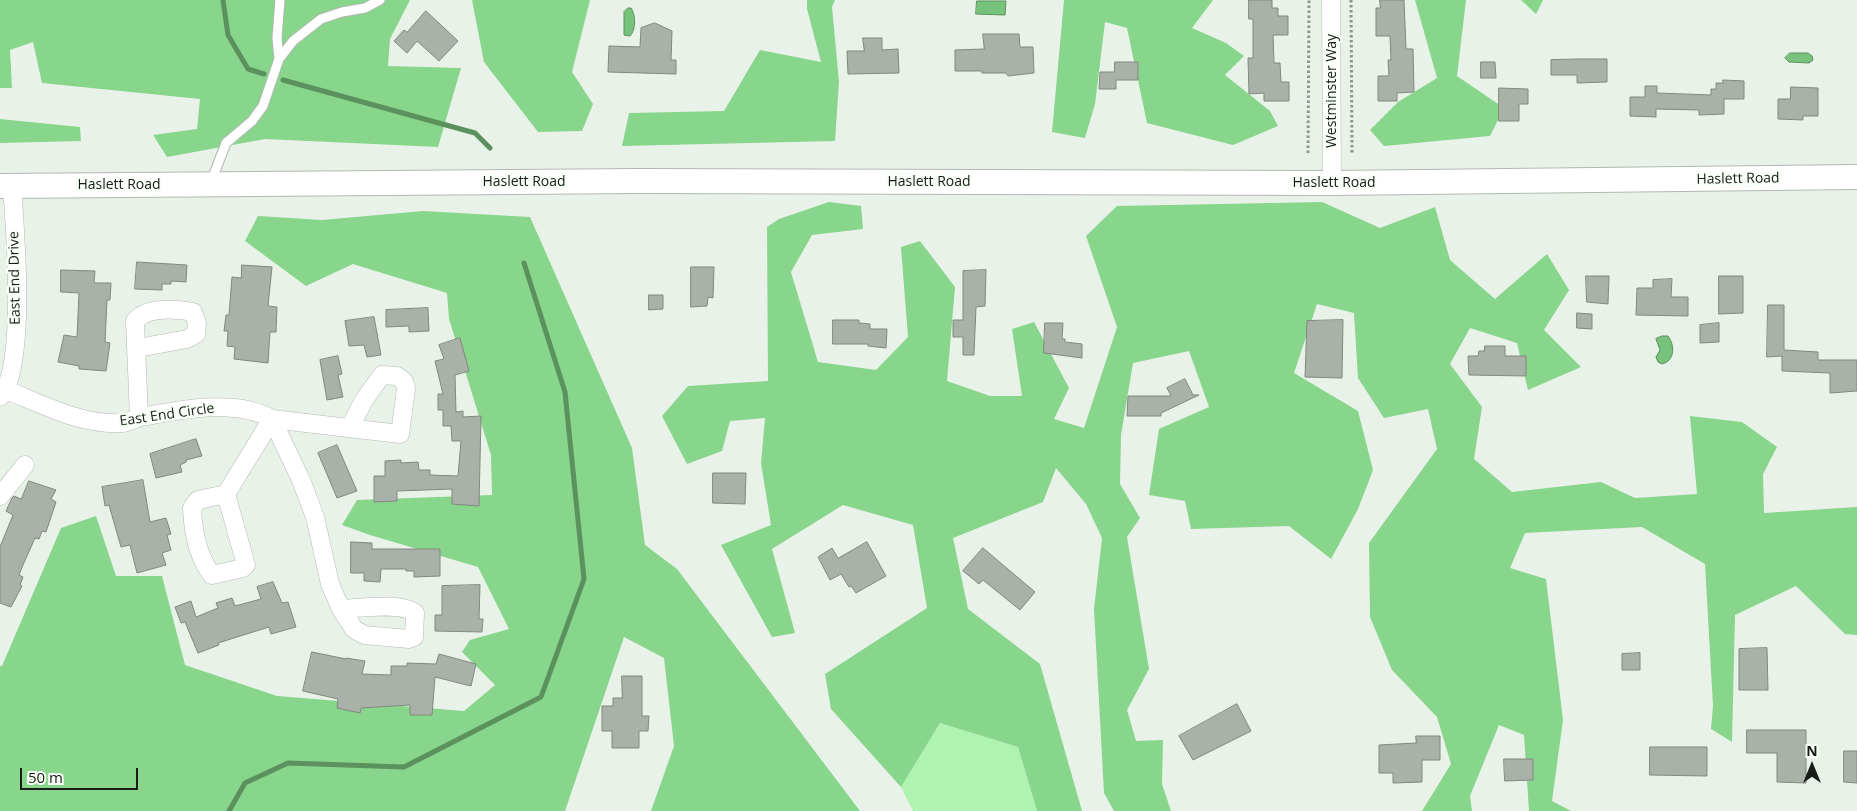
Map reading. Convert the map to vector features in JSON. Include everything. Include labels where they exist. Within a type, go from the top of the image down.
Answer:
[{"type":"main road","name":"Haslett Road","points":[[6,186],[632,181],[1332,183],[1857,178]]},
{"type":"street","name":"Westminster Way","points":[[1331,0],[1332,183]]},
{"type":"street","name":"East End Drive","points":[[3,394],[13,358],[18,305],[6,186]]},
{"type":"street","points":[[138,348],[139,418]]},
{"type":"street","name":"East End Circle","points":[[3,394],[89,420],[124,423],[139,418],[229,406],[262,413],[272,419],[350,427]]},
{"type":"street","points":[[226,494],[272,419]]},
{"type":"street","points":[[272,419],[301,480],[314,517],[330,584],[341,609]]},
{"type":"street","points":[[0,496],[25,465]]},
{"type":"lane","points":[[279,59],[277,38],[280,0]]},
{"type":"lane","points":[[210,184],[226,143],[252,121],[263,106],[279,59],[293,41],[322,19],[342,12],[365,8],[380,0]]},
{"type":"path","points":[[1308,153],[1309,0]]},
{"type":"path","points":[[1351,0],[1352,153]]},
{"type":"shaded area","points":[[0,0],[410,0],[390,39],[388,66],[461,68],[438,147],[265,139],[167,157],[153,135],[197,129],[200,99],[42,83],[33,42],[10,50],[12,88],[0,88]]},
{"type":"shaded area","points":[[472,0],[590,0],[572,72],[593,104],[582,131],[538,132],[484,62]]},
{"type":"shaded area","points":[[807,0],[835,0],[832,7],[839,82],[835,141],[622,146],[629,113],[724,111],[760,50],[821,62],[807,9]]},
{"type":"shaded area","points":[[1064,0],[1213,0],[1192,28],[1226,43],[1244,56],[1225,75],[1270,111],[1278,126],[1233,145],[1147,123],[1127,28],[1105,22],[1095,104],[1085,138],[1052,132]]},
{"type":"shaded area","points":[[1415,0],[1466,0],[1457,76],[1504,108],[1490,136],[1384,146],[1370,130],[1398,102],[1437,78]]},
{"type":"shaded area","points":[[1521,0],[1543,0],[1536,14]]},
{"type":"shaded area","points":[[977,1],[1006,1],[1005,15],[976,14]]},
{"type":"shaded area","points":[[631,8],[633,11],[634,18],[634,26],[630,36],[624,35],[624,12]]},
{"type":"shaded area","points":[[1790,53],[1808,53],[1812,56],[1813,60],[1809,63],[1789,62],[1785,58]]},
{"type":"shaded area","points":[[0,119],[80,127],[81,141],[0,143]]},
{"type":"shaded area","points":[[829,202],[861,206],[863,229],[812,235],[791,272],[818,362],[876,370],[908,337],[901,247],[920,241],[955,287],[947,381],[990,396],[1022,396],[1012,329],[1034,322],[1069,388],[1054,419],[1084,428],[1117,327],[1086,236],[1117,206],[1322,202],[1380,228],[1435,207],[1450,260],[1495,299],[1547,254],[1569,290],[1544,330],[1581,367],[1528,390],[1517,343],[1470,328],[1450,364],[1482,407],[1474,459],[1512,492],[1601,482],[1635,498],[1697,494],[1690,416],[1742,422],[1777,447],[1763,474],[1764,513],[1857,507],[1857,635],[1845,634],[1796,586],[1735,615],[1732,742],[1711,729],[1713,706],[1705,564],[1642,527],[1525,533],[1510,568],[1546,579],[1563,720],[1552,801],[1571,811],[1529,811],[1524,735],[1499,725],[1470,796],[1472,811],[1422,811],[1451,764],[1437,717],[1392,670],[1370,617],[1369,543],[1437,449],[1428,409],[1384,418],[1358,378],[1354,313],[1317,304],[1294,373],[1358,411],[1373,470],[1358,509],[1331,559],[1289,526],[1191,529],[1185,501],[1149,495],[1159,429],[1209,407],[1189,351],[1133,363],[1121,435],[1120,484],[1140,518],[1127,537],[1149,669],[1127,710],[1136,741],[1163,740],[1162,784],[1171,811],[1114,811],[1104,793],[1094,609],[1102,538],[1086,504],[1056,468],[1043,502],[953,538],[968,609],[1040,664],[1082,811],[1037,811],[1018,747],[940,723],[901,787],[831,709],[825,674],[927,608],[913,525],[843,505],[772,549],[795,633],[772,637],[721,545],[771,525],[761,463],[765,418],[730,421],[722,451],[687,464],[662,416],[688,386],[768,381],[767,227],[779,219]]},
{"type":"shaded area","points":[[423,211],[530,217],[632,448],[645,545],[677,569],[860,811],[651,811],[674,746],[664,658],[624,637],[565,811],[0,811],[0,666],[2,666],[61,528],[96,516],[116,576],[162,576],[185,665],[277,696],[464,711],[495,685],[462,652],[470,640],[509,629],[478,567],[342,525],[357,500],[492,495],[491,455],[449,319],[447,293],[353,264],[306,286],[245,241],[258,216],[322,220]]},
{"type":"shaded area","points":[[1668,336],[1673,348],[1669,360],[1662,364],[1658,362],[1656,357],[1660,350],[1656,339]]},
{"type":"shaded area","points":[[940,723],[1018,747],[1037,811],[913,811],[901,787]]},
{"type":"building","points":[[1249,0],[1272,0],[1272,8],[1278,8],[1278,16],[1288,16],[1288,35],[1273,35],[1274,63],[1280,63],[1281,82],[1289,82],[1289,101],[1264,101],[1264,93],[1249,94],[1248,58],[1253,58],[1253,19],[1249,19]]},
{"type":"building","points":[[1380,0],[1404,0],[1406,49],[1413,49],[1414,92],[1397,93],[1397,101],[1378,101],[1378,76],[1389,76],[1388,60],[1391,60],[1390,36],[1376,36],[1376,8],[1380,8]]},
{"type":"building","points":[[426,11],[458,41],[439,61],[417,41],[407,53],[394,41],[404,30],[407,32]]},
{"type":"building","points":[[655,23],[672,31],[671,60],[676,60],[676,74],[608,72],[609,46],[640,47],[641,28]]},
{"type":"building","points":[[983,34],[1019,34],[1020,47],[1033,47],[1034,73],[1008,76],[1006,73],[955,71],[955,50],[984,49]]},
{"type":"building","points":[[863,38],[882,38],[882,50],[898,49],[899,73],[848,74],[847,51],[864,51]]},
{"type":"building","points":[[1607,59],[1607,82],[1577,83],[1577,75],[1551,75],[1551,60]]},
{"type":"building","points":[[1115,62],[1138,62],[1138,80],[1116,80],[1116,89],[1099,89],[1100,72],[1114,72]]},
{"type":"building","points":[[1481,62],[1495,62],[1496,78],[1481,78]]},
{"type":"building","points":[[1723,80],[1744,81],[1744,99],[1724,99],[1724,114],[1699,115],[1699,110],[1656,109],[1656,117],[1630,116],[1630,97],[1645,97],[1645,86],[1657,86],[1657,93],[1711,95],[1711,89],[1716,89],[1716,83],[1723,83]]},
{"type":"building","points":[[1791,87],[1818,88],[1818,116],[1803,116],[1803,120],[1778,119],[1778,99],[1790,99]]},
{"type":"building","points":[[1499,88],[1528,89],[1528,104],[1519,104],[1519,121],[1499,121]]},
{"type":"building","points":[[137,262],[187,265],[186,282],[171,281],[171,284],[162,284],[162,290],[135,289]]},
{"type":"building","points":[[242,265],[272,267],[268,306],[277,307],[276,332],[270,332],[268,363],[234,359],[235,347],[227,346],[228,331],[224,331],[226,315],[229,315],[232,277],[241,278]]},
{"type":"building","points":[[691,267],[714,267],[713,298],[708,297],[707,306],[691,307]]},
{"type":"building","points":[[61,270],[95,271],[94,283],[111,283],[110,300],[107,300],[105,342],[110,343],[106,371],[79,369],[79,366],[58,362],[64,335],[77,337],[79,293],[61,292]]},
{"type":"building","points":[[986,270],[985,306],[976,307],[974,355],[963,355],[963,337],[953,337],[953,320],[963,320],[963,271]]},
{"type":"building","points":[[1586,276],[1609,276],[1608,304],[1587,302]]},
{"type":"building","points":[[1719,276],[1743,276],[1743,313],[1719,314]]},
{"type":"building","points":[[1672,279],[1671,297],[1688,297],[1688,316],[1636,315],[1637,288],[1653,288],[1653,280]]},
{"type":"building","points":[[649,295],[663,295],[663,309],[649,310]]},
{"type":"building","points":[[1768,305],[1784,305],[1784,350],[1818,352],[1818,360],[1857,360],[1857,391],[1830,393],[1830,373],[1782,371],[1782,356],[1767,357]]},
{"type":"building","points":[[428,308],[429,331],[409,332],[409,326],[386,327],[386,310]]},
{"type":"building","points":[[1577,313],[1592,314],[1592,329],[1577,328]]},
{"type":"building","points":[[374,317],[381,355],[367,357],[364,345],[349,346],[345,321]]},
{"type":"building","points":[[833,320],[859,320],[859,323],[870,324],[870,329],[887,329],[886,348],[868,346],[868,344],[833,344]]},
{"type":"building","points":[[1343,320],[1342,378],[1305,377],[1307,321]]},
{"type":"building","points":[[1045,323],[1063,323],[1062,339],[1065,339],[1065,342],[1082,344],[1082,358],[1044,353]]},
{"type":"building","points":[[1719,323],[1719,342],[1700,343],[1700,325]]},
{"type":"building","points":[[460,338],[469,371],[455,375],[456,412],[463,411],[463,417],[481,416],[479,506],[452,504],[452,489],[397,491],[397,501],[374,502],[374,476],[385,476],[385,461],[401,460],[401,463],[418,462],[419,470],[430,470],[430,475],[458,476],[461,441],[452,441],[451,426],[443,426],[443,410],[438,410],[438,394],[443,394],[435,361],[444,359],[439,345]]},
{"type":"building","points":[[1485,346],[1505,346],[1505,356],[1526,356],[1526,376],[1469,375],[1468,356],[1478,356],[1479,351],[1484,351]]},
{"type":"building","points":[[338,356],[342,374],[338,375],[343,397],[327,400],[320,360]]},
{"type":"building","points":[[1185,379],[1193,395],[1199,395],[1161,413],[1161,416],[1127,416],[1128,396],[1171,396],[1167,388]]},
{"type":"building","points":[[196,439],[202,456],[186,460],[186,462],[180,465],[182,472],[156,478],[150,454]]},
{"type":"building","points":[[337,445],[357,491],[337,498],[318,453]]},
{"type":"building","points":[[713,473],[746,473],[745,504],[713,503]]},
{"type":"building","points":[[143,480],[150,522],[166,518],[171,534],[167,535],[171,550],[162,553],[166,565],[137,573],[130,545],[121,547],[109,505],[105,506],[102,487]]},
{"type":"building","points":[[29,481],[56,490],[51,499],[56,502],[46,532],[42,531],[39,539],[35,538],[23,565],[19,575],[23,577],[20,585],[22,586],[11,607],[0,603],[0,547],[13,515],[6,511],[14,496],[21,499]]},
{"type":"building","points":[[351,542],[372,543],[372,549],[440,549],[440,576],[414,577],[414,571],[406,571],[406,569],[381,569],[380,582],[364,581],[364,573],[351,573]]},
{"type":"building","points":[[867,542],[886,576],[856,593],[851,586],[849,587],[841,574],[830,580],[818,557],[832,548],[838,558]]},
{"type":"building","points":[[983,548],[1035,592],[1020,610],[983,580],[979,584],[963,571]]},
{"type":"building","points":[[273,582],[282,603],[288,602],[296,627],[271,634],[269,627],[218,643],[219,645],[198,653],[185,622],[181,623],[175,607],[191,601],[196,617],[218,608],[216,603],[232,598],[235,606],[261,599],[257,587]]},
{"type":"building","points":[[480,585],[479,619],[483,619],[482,632],[435,631],[435,615],[442,615],[442,586]]},
{"type":"building","points":[[1767,648],[1768,690],[1739,690],[1739,649]]},
{"type":"building","points":[[312,652],[365,661],[362,674],[391,675],[391,666],[407,666],[407,663],[436,664],[439,654],[476,664],[471,686],[435,677],[432,715],[410,715],[410,705],[361,708],[360,713],[337,708],[338,699],[303,691]]},
{"type":"building","points":[[1640,653],[1640,670],[1622,670],[1622,654]]},
{"type":"building","points":[[622,676],[642,676],[642,716],[649,716],[648,731],[639,731],[639,748],[612,748],[612,731],[602,731],[602,706],[613,706],[613,698],[622,698]]},
{"type":"building","points":[[1237,704],[1251,731],[1193,760],[1179,736]]},
{"type":"building","points":[[1747,730],[1806,730],[1806,783],[1777,782],[1777,753],[1747,753]]},
{"type":"building","points":[[1416,736],[1440,736],[1440,760],[1422,760],[1422,782],[1393,783],[1393,773],[1379,773],[1379,745],[1416,743]]},
{"type":"building","points":[[1650,747],[1707,747],[1707,776],[1650,775]]},
{"type":"building","points":[[1844,751],[1857,751],[1857,783],[1844,782]]},
{"type":"building","points":[[1504,759],[1533,759],[1533,780],[1505,781]]},
{"type":"waterway","points":[[223,0],[228,35],[248,69],[264,74]]},
{"type":"waterway","points":[[283,80],[475,133],[490,148]]},
{"type":"waterway","points":[[229,811],[245,783],[288,763],[404,767],[541,697],[584,579],[565,392],[524,263]]}]
